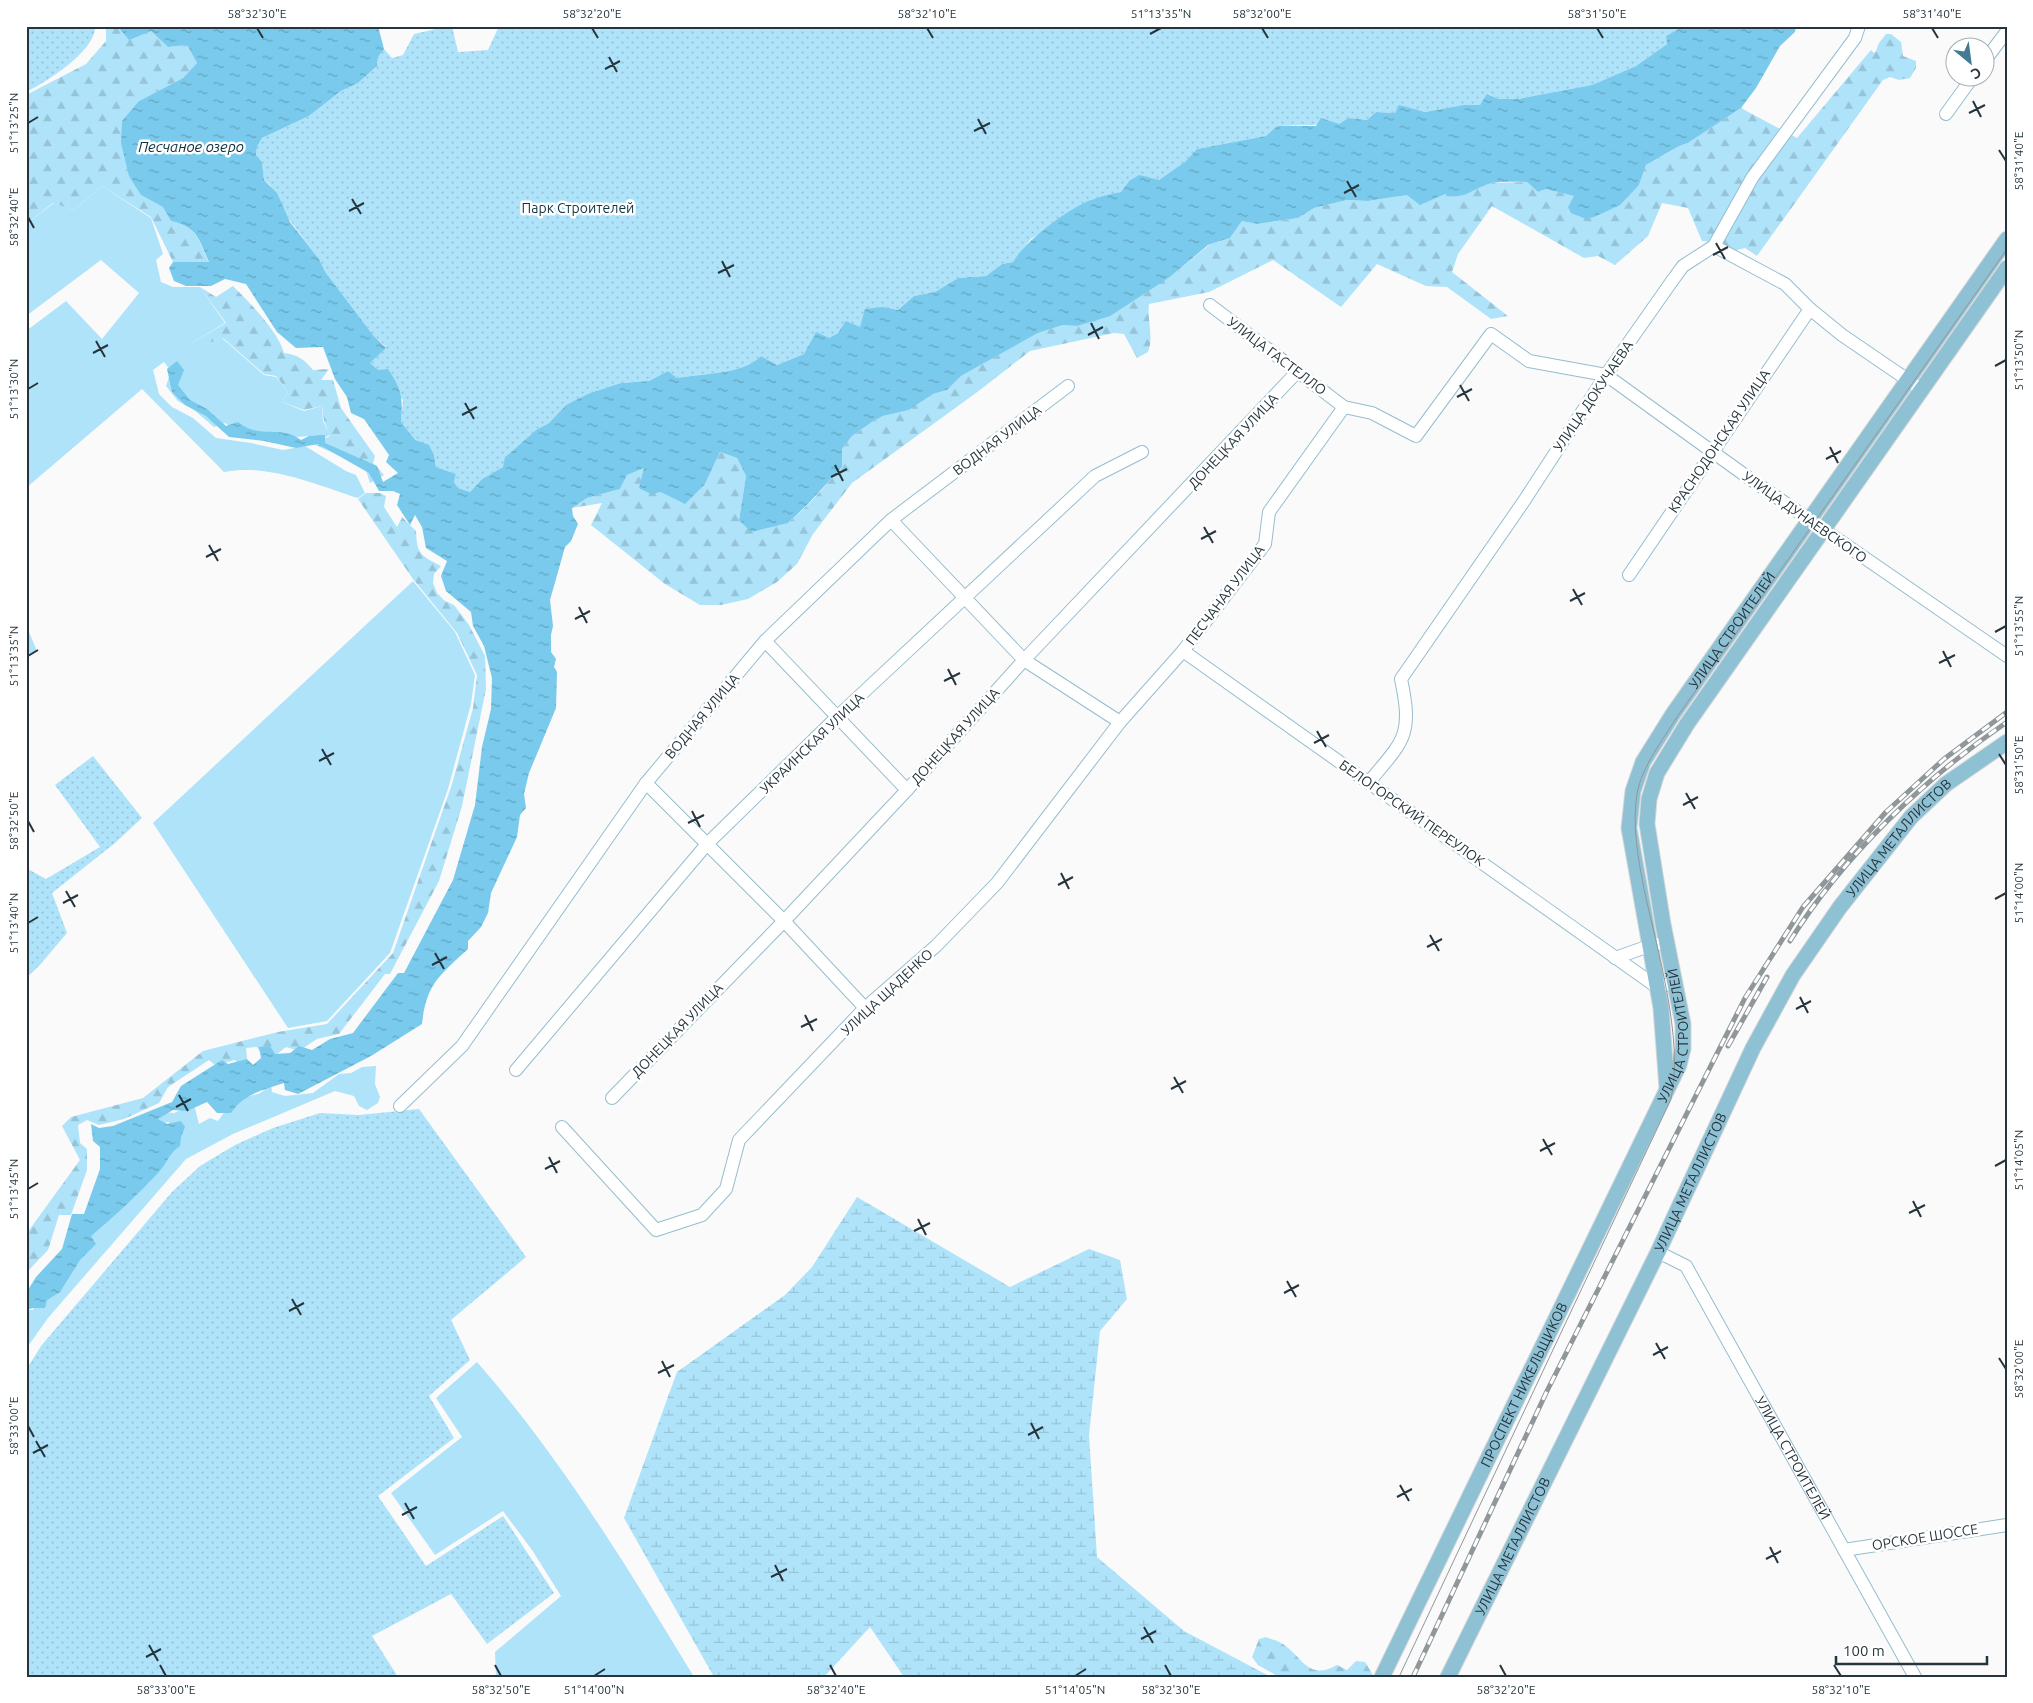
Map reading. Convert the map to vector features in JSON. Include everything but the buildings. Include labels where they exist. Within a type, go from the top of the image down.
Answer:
[{"type":"main road","name":"УЛИЦА СТРОИТЕЛЕЙ","points":[[1667,1093],[1661,1008],[1629,828],[1632,797],[1643,762],[1673,714],[2007,239]]},
{"type":"main road","name":"УЛИЦА СТРОИТЕЛЕЙ","points":[[1667,1093],[1679,1065],[1683,1049],[1683,1024],[1662,917],[1647,824],[1649,799],[1657,773],[1687,724],[1736,653],[2005,270]]},
{"type":"main road","name":"УЛИЦА МЕТАЛЛИСТОВ","points":[[1448,1677],[1658,1252],[1753,1048],[1793,975],[1840,908],[1911,817],[1946,784],[2007,742]]},
{"type":"main road","name":"ПРОСПЕКТ НИКЕЛЬЩИКОВ","points":[[1382,1677],[1457,1519],[1667,1093]]},
{"type":"street","name":"УЛИЦА ДОКУЧАЕВА","points":[[1369,782],[1387,761],[1405,732],[1406,703],[1400,679],[1524,501],[1606,375],[1683,266],[1714,246],[1752,178],[1855,38],[1859,26]]},
{"type":"street","points":[[1996,45],[2007,30]]},
{"type":"street","points":[[1946,114],[1965,88]]},
{"type":"street","points":[[1714,246],[1785,284],[1810,309],[1842,335],[1921,389]]},
{"type":"street","points":[[1990,263],[2005,270]]},
{"type":"street","name":"УЛИЦА ГАСТЕЛЛО","points":[[1210,305],[1344,407]]},
{"type":"street","name":"КРАСНОДОНСКАЯ УЛИЦА","points":[[1629,575],[1810,309]]},
{"type":"street","points":[[1344,407],[1372,413],[1416,436],[1491,334],[1529,361],[1606,375]]},
{"type":"street","name":"ДОНЕЦКАЯ УЛИЦА","points":[[612,1098],[784,921],[907,790],[1024,660],[1297,372]]},
{"type":"street","name":"УЛИЦА ДУНАЕВСКОГО","points":[[1606,375],[1810,520],[2007,656]]},
{"type":"street","name":"ВОДНАЯ УЛИЦА","points":[[400,1106],[462,1046],[646,783],[765,641],[891,520],[1068,386]]},
{"type":"street","name":"ПЕСЧАНАЯ УЛИЦА","points":[[1183,651],[1265,544],[1269,512],[1344,407]]},
{"type":"street","points":[[1886,411],[1899,421]]},
{"type":"street","name":"УКРАИНСКАЯ УЛИЦА","points":[[516,1070],[707,844],[837,717],[1095,476],[1142,452]]},
{"type":"street","points":[[891,520],[963,598],[1024,660],[1120,722]]},
{"type":"street","points":[[765,641],[907,790]]},
{"type":"street","points":[[1723,644],[1736,653]]},
{"type":"street","name":"БЕЛОГОРСКИЙ ПЕРЕУЛОК","points":[[1183,651],[1657,987]]},
{"type":"street","name":"УЛИЦА ЩАДЕНКО","points":[[562,1127],[656,1230],[702,1215],[726,1189],[739,1140],[865,1008],[936,946],[997,883],[1120,722],[1183,651]]},
{"type":"street","points":[[1673,714],[1687,724]]},
{"type":"street","points":[[646,783],[784,921],[865,1008]]},
{"type":"street","points":[[1643,914],[1662,917]]},
{"type":"street","points":[[1646,929],[1662,917]]},
{"type":"street","points":[[1615,958],[1667,942]]},
{"type":"street","points":[[1657,987],[1675,983]]},
{"type":"street","points":[[1661,1008],[1679,1003]]},
{"type":"street","name":"УЛИЦА СТРОИТЕЛЕЙ","points":[[1658,1252],[1686,1266],[1915,1677]]},
{"type":"street","name":"ОРСКОЕ ШОССЕ","points":[[1844,1550],[2007,1525]]},
{"type":"green space","points":[[26,26],[95,26],[88,45],[79,55],[57,73],[26,92]]},
{"type":"green space","points":[[106,26],[151,31],[168,47],[187,45],[197,63],[183,78],[139,101],[141,195],[164,207],[171,221],[192,231],[209,263],[173,262],[151,217],[102,186],[74,210],[53,203],[30,221],[26,220],[26,95],[86,64],[106,41]]},
{"type":"green space","name":"Парк Строителей","points":[[452,26],[458,52],[488,50],[499,26],[1684,26],[1666,36],[1667,44],[1636,66],[1592,85],[1518,99],[1499,99],[1488,94],[1480,105],[1463,105],[1425,112],[1399,106],[1395,113],[1376,112],[1367,120],[1348,118],[1339,124],[1277,126],[1266,136],[1197,149],[1186,161],[1159,180],[1129,181],[1121,192],[1091,200],[1031,239],[1013,262],[1002,264],[986,276],[958,278],[935,292],[914,296],[898,310],[884,307],[860,327],[838,333],[829,338],[816,333],[804,354],[777,365],[761,356],[744,367],[722,372],[677,378],[668,371],[649,381],[621,383],[566,405],[549,423],[536,430],[506,456],[503,467],[482,479],[470,492],[458,488],[454,482],[456,474],[436,467],[434,455],[429,446],[415,441],[401,422],[403,400],[370,363],[386,347],[373,335],[324,272],[319,259],[285,214],[270,185],[264,180],[262,162],[256,155],[257,147],[262,138],[309,116],[341,91],[358,83],[377,66],[378,57],[384,49],[392,58],[403,55],[414,34]]},
{"type":"green space","points":[[1886,34],[1891,34],[1901,42],[1903,56],[1916,61],[1916,68],[1910,78],[1899,80],[1890,77],[1883,80],[1757,256],[1745,248],[1733,251],[1722,243],[1702,241],[1688,208],[1662,203],[1648,236],[1615,265],[1598,256],[1584,258],[1492,206],[1458,254],[1452,272],[1508,316],[1491,319],[1447,287],[1426,286],[1377,264],[1341,307],[1273,260],[1209,292],[1149,304],[1150,346],[1148,352],[1137,358],[1124,334],[1114,333],[1030,351],[980,390],[852,483],[813,534],[797,564],[777,582],[748,599],[721,605],[700,605],[665,584],[591,525],[602,503],[572,508],[587,498],[620,489],[627,475],[644,468],[661,492],[705,484],[720,452],[737,458],[746,476],[739,519],[788,523],[809,504],[842,467],[842,449],[852,436],[872,422],[883,416],[909,410],[933,394],[947,390],[961,376],[1038,333],[1063,325],[1077,326],[1170,277],[1209,245],[1230,238],[1242,221],[1257,224],[1298,218],[1314,208],[1347,200],[1368,201],[1407,195],[1445,193],[1493,183],[1527,182],[1538,192],[1546,189],[1575,196],[1639,185],[1646,165],[1688,143],[1741,108],[1797,138],[1871,50],[1874,53],[1876,51]]},
{"type":"green space","points":[[102,186],[151,218],[163,254],[156,260],[161,282],[173,287],[200,287],[225,323],[190,344],[205,344],[222,338],[264,375],[276,377],[288,392],[282,402],[304,411],[322,406],[323,421],[330,435],[313,443],[312,436],[296,437],[235,431],[225,423],[214,427],[194,410],[178,401],[166,386],[171,371],[164,362],[153,370],[159,394],[172,407],[193,418],[216,438],[283,450],[305,446],[356,475],[365,493],[358,498],[292,477],[258,470],[224,472],[142,389],[26,488],[26,331],[66,301],[102,339],[139,293],[101,260],[26,316],[26,220],[30,221],[54,203],[74,210]]},
{"type":"green space","points":[[233,286],[255,308],[269,326],[281,344],[284,353],[300,358],[313,370],[329,369],[321,380],[333,380],[341,408],[375,456],[373,463],[384,475],[370,483],[365,467],[313,444],[330,436],[324,421],[322,406],[304,410],[282,402],[288,392],[276,376],[264,374],[223,338],[206,344],[190,344],[226,323],[200,287],[216,297]]},
{"type":"green space","points":[[366,493],[380,493],[386,496],[384,507],[397,527],[402,517],[416,531],[417,545],[421,553],[441,566],[434,574],[433,583],[437,593],[445,601],[454,605],[469,625],[485,656],[486,689],[462,806],[439,881],[390,974],[385,974],[339,1034],[317,1039],[299,1051],[286,1047],[277,1054],[262,1055],[257,1047],[246,1048],[247,1059],[240,1066],[235,1060],[215,1065],[209,1060],[168,1087],[159,1103],[124,1119],[99,1125],[87,1120],[78,1125],[80,1143],[87,1149],[87,1170],[71,1215],[59,1215],[48,1250],[26,1273],[27,1233],[80,1160],[62,1126],[71,1117],[143,1098],[203,1051],[278,1032],[327,1024],[393,953],[452,784],[473,708],[477,675],[457,633],[413,579],[358,499]]},
{"type":"green space","points":[[413,581],[455,632],[475,675],[471,704],[448,789],[390,953],[327,1021],[288,1028],[153,823]]},
{"type":"green space","points":[[26,625],[37,651],[26,656]]},
{"type":"green space","points":[[93,756],[142,818],[115,843],[52,893],[67,933],[39,966],[26,978],[26,868],[46,879],[100,847],[55,785]]},
{"type":"green space","points":[[376,1066],[375,1084],[380,1097],[378,1103],[367,1110],[359,1106],[354,1096],[335,1091],[233,1134],[186,1159],[48,1318],[26,1349],[26,1310],[33,1310],[35,1302],[78,1237],[173,1128],[169,1122],[154,1125],[160,1112],[174,1113],[194,1104],[199,1124],[210,1118],[218,1121],[229,1106],[240,1098],[258,1094],[271,1084],[272,1092],[285,1096],[313,1093],[339,1074],[351,1073],[362,1067]]},
{"type":"green space","points":[[419,1109],[526,1257],[451,1320],[470,1360],[429,1396],[454,1438],[378,1496],[426,1566],[503,1516],[554,1593],[487,1644],[451,1594],[372,1636],[398,1677],[26,1677],[26,1370],[41,1346],[172,1192],[200,1166],[235,1145],[273,1128],[320,1113],[359,1115]]},
{"type":"green space","points":[[857,1197],[1010,1287],[1089,1249],[1120,1260],[1127,1299],[1100,1331],[1089,1435],[1097,1557],[1184,1631],[1271,1677],[904,1677],[870,1627],[824,1677],[714,1677],[624,1518],[677,1372],[785,1295],[812,1267]]},
{"type":"green space","points":[[477,1362],[537,1436],[565,1475],[644,1595],[694,1677],[496,1677],[495,1652],[561,1596],[532,1550],[503,1511],[435,1555],[391,1493],[462,1437],[436,1398]]},
{"type":"green space","points":[[1266,1637],[1281,1643],[1312,1669],[1327,1669],[1337,1665],[1347,1670],[1356,1661],[1365,1662],[1373,1675],[1279,1677],[1258,1665],[1252,1657],[1259,1639]]},
{"type":"water","name":"Песчаное озеро","points":[[110,26],[378,26],[384,49],[378,57],[377,66],[358,83],[341,91],[309,116],[262,138],[257,147],[256,155],[262,162],[264,180],[277,193],[290,222],[373,335],[386,348],[370,363],[378,370],[388,369],[396,383],[401,394],[401,422],[415,440],[429,445],[434,455],[436,467],[456,474],[454,482],[458,488],[470,492],[482,479],[503,467],[505,457],[536,430],[549,423],[566,405],[588,394],[621,383],[649,381],[668,371],[677,378],[733,370],[744,367],[761,356],[777,365],[804,354],[816,332],[829,338],[838,333],[846,321],[860,327],[865,309],[884,307],[898,310],[914,296],[935,292],[958,278],[986,276],[1002,264],[1013,262],[1037,235],[1071,210],[1106,195],[1121,192],[1129,181],[1139,175],[1159,180],[1186,161],[1197,149],[1266,136],[1277,126],[1316,126],[1321,118],[1339,124],[1348,118],[1367,120],[1376,112],[1395,113],[1399,105],[1425,112],[1463,105],[1480,105],[1487,94],[1499,99],[1518,99],[1592,85],[1636,66],[1667,44],[1666,36],[1684,26],[1796,26],[1795,32],[1780,46],[1756,88],[1741,108],[1688,143],[1646,165],[1639,185],[1620,205],[1594,217],[1586,219],[1571,213],[1568,207],[1574,196],[1546,189],[1538,192],[1527,182],[1501,182],[1486,185],[1463,195],[1451,196],[1445,194],[1420,205],[1407,195],[1368,201],[1347,200],[1314,208],[1298,218],[1257,224],[1242,221],[1230,238],[1208,245],[1170,277],[1110,316],[1077,326],[1063,325],[1038,333],[961,376],[947,390],[933,394],[909,410],[883,416],[872,422],[852,436],[842,449],[842,467],[788,523],[751,532],[739,520],[746,476],[737,458],[720,452],[705,484],[685,504],[661,492],[651,494],[639,488],[644,468],[627,475],[620,489],[587,498],[572,508],[573,516],[578,524],[571,541],[565,547],[550,600],[553,626],[551,652],[556,659],[554,667],[557,672],[556,708],[529,773],[524,794],[526,808],[520,815],[517,837],[491,893],[488,913],[481,927],[468,941],[468,949],[436,981],[427,999],[422,1024],[371,1056],[298,1094],[285,1090],[284,1083],[248,1097],[241,1101],[231,1113],[217,1113],[207,1102],[187,1111],[173,1110],[158,1119],[167,1124],[181,1121],[185,1127],[180,1146],[173,1152],[162,1169],[151,1181],[91,1236],[96,1244],[80,1260],[60,1292],[47,1300],[45,1308],[26,1310],[26,1293],[36,1277],[62,1249],[72,1214],[84,1214],[100,1169],[100,1147],[93,1141],[91,1124],[99,1128],[113,1126],[172,1102],[181,1086],[222,1060],[228,1064],[247,1059],[253,1065],[261,1058],[259,1047],[270,1046],[275,1054],[290,1053],[299,1046],[312,1050],[330,1039],[353,1033],[398,973],[404,973],[453,880],[475,805],[482,747],[491,709],[492,678],[484,646],[473,626],[471,612],[446,591],[441,576],[447,561],[426,548],[422,527],[415,515],[410,525],[397,505],[400,494],[393,491],[379,491],[369,473],[318,444],[296,448],[264,441],[229,437],[206,416],[185,405],[172,392],[167,369],[177,361],[184,370],[178,385],[190,400],[207,409],[226,426],[238,422],[254,430],[285,433],[301,440],[309,436],[325,435],[325,443],[377,466],[383,482],[398,473],[386,462],[389,455],[364,419],[351,413],[347,397],[335,379],[323,347],[296,348],[277,332],[246,284],[225,279],[211,286],[186,286],[174,281],[169,268],[173,262],[209,262],[196,235],[186,227],[171,221],[163,207],[141,195],[129,176],[121,143],[122,121],[139,101],[183,78],[197,63],[187,45],[168,47],[151,31],[129,40],[120,29],[110,28]]},
{"type":"tram line","points":[[1399,1677],[1671,1099],[1674,1075],[1672,1022],[1636,842],[1637,794],[1643,774],[1653,754],[1677,717],[2007,249]]},
{"type":"railway","points":[[1413,1677],[1547,1391],[1745,998],[1803,907],[1886,812],[1944,759],[2007,712]]},
{"type":"railway","points":[[1790,941],[1811,909],[1860,849],[1916,793],[1976,744],[2007,722]]},
{"type":"railway","points":[[1728,1046],[1767,977]]}]
